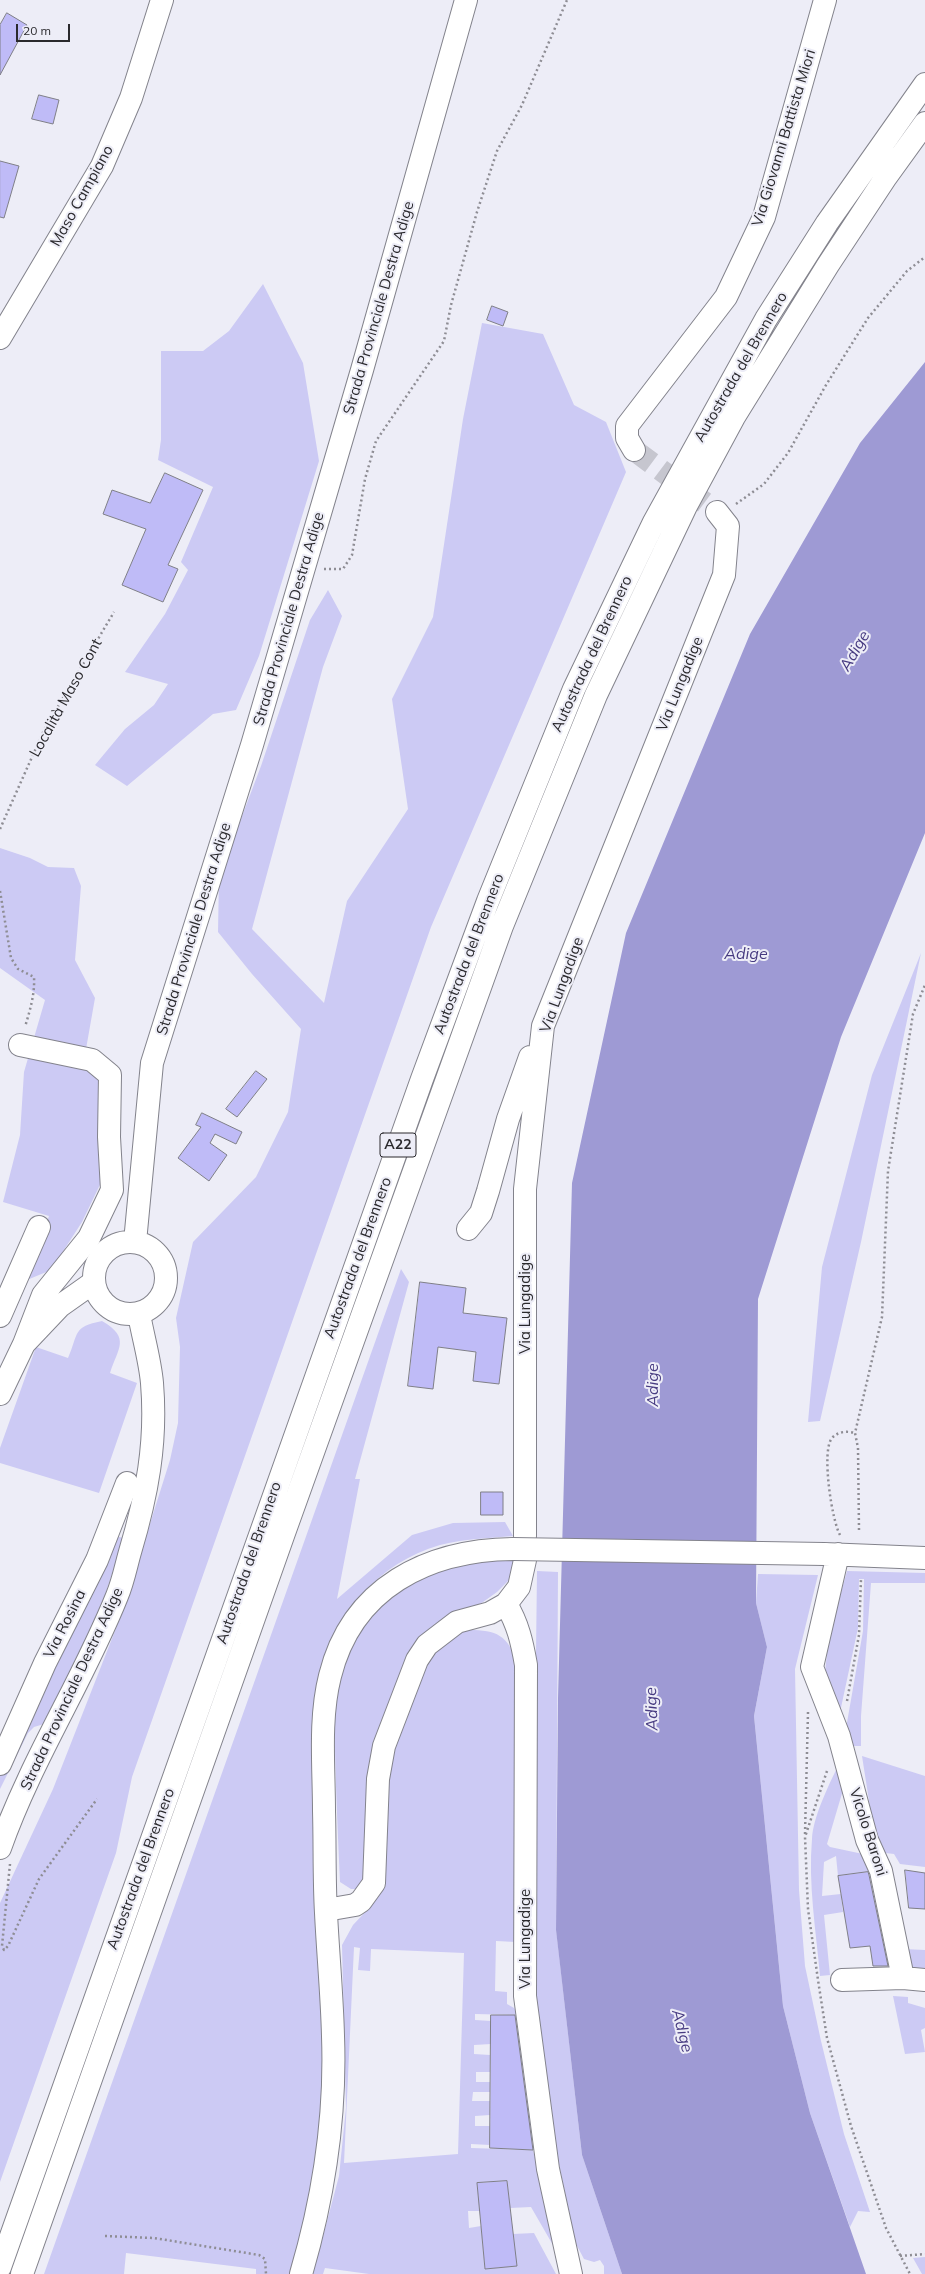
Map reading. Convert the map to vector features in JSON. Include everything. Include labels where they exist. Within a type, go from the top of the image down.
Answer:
[{"type":"main road","name":"Maso Campiano","points":[[0,338],[102,166],[131,98],[162,0]]},
{"type":"main road","name":"Strada Provinciale Destra Adige","points":[[135,1242],[152,1063],[252,745],[466,0]]},
{"type":"main road","name":"Via Giovanni Battista Miori","points":[[634,450],[627,438],[627,426],[726,297],[764,217],[825,0]]},
{"type":"main road","name":"Autostrada del Brennero","points":[[0,2267],[419,1086],[488,901],[574,689],[654,522],[766,319],[827,223],[925,84]]},
{"type":"main road","name":"Autostrada del Brennero","points":[[22,2274],[284,1533],[502,926],[596,695],[686,506],[734,417],[828,265],[886,177],[925,123]]},
{"type":"main road","name":"Via Lungadige","points":[[571,2274],[548,2169],[525,1996],[526,1665],[521,1636],[516,1620],[506,1604],[520,1587],[525,1189],[543,1026],[724,575],[723,519]]},
{"type":"main road","points":[[468,1230],[481,1213],[508,1119],[536,1034],[543,1026]]},
{"type":"main road","points":[[0,1394],[24,1344],[43,1295],[89,1238],[112,1190],[109,1137],[110,1075],[92,1060],[20,1045]]},
{"type":"main road","points":[[0,1316],[39,1227]]},
{"type":"main road","points":[[135,1242],[149,1247],[160,1256],[166,1270],[167,1284],[162,1298],[152,1308],[139,1314],[118,1313],[101,1301],[94,1282],[95,1266],[104,1252],[118,1244],[135,1242]]},
{"type":"main road","points":[[24,1344],[60,1306],[94,1282]]},
{"type":"main road","name":"Strada Provinciale Destra Adige","points":[[5,1855],[37,1764],[85,1668],[118,1594],[149,1482],[153,1435],[152,1382],[139,1314]]},
{"type":"main road","name":"Via Rosina","points":[[0,1764],[45,1663],[97,1560],[127,1483]]},
{"type":"main road","points":[[301,2274],[314,2229],[324,2182],[333,2109],[333,2036],[326,1910],[325,1702],[330,1676],[344,1639],[356,1620],[381,1591],[395,1579],[412,1570],[446,1557],[488,1550],[521,1548],[835,1549],[925,1558]]},
{"type":"main road","name":"Vicolo Baroni","points":[[835,1549],[812,1667],[839,1736],[867,1840],[881,1871],[903,1978]]},
{"type":"main road","points":[[326,1910],[355,1905],[362,1901],[374,1883],[378,1779],[384,1746],[417,1660],[427,1645],[457,1622],[490,1612],[506,1604]]},
{"type":"main road","points":[[842,1980],[903,1978],[925,1980]]},
{"type":"path","points":[[305,564],[328,570],[342,569],[352,556],[365,479],[376,440],[444,341],[450,305],[477,212],[497,151],[522,105],[567,0]]},
{"type":"path","points":[[723,519],[731,507],[764,484],[788,454],[826,385],[868,318],[907,271],[925,257]]},
{"type":"path","name":"Località Maso Cont","points":[[0,829],[44,730],[114,612]]},
{"type":"path","points":[[0,891],[11,958],[18,969],[34,977],[32,1004],[20,1045]]},
{"type":"path","points":[[859,1530],[858,1448],[855,1434],[882,1317],[888,1171],[913,1014],[925,985]]},
{"type":"path","points":[[835,1549],[836,1527],[827,1460],[828,1448],[832,1438],[836,1435],[848,1431],[855,1434]]},
{"type":"path","points":[[839,1736],[859,1635],[861,1578]]},
{"type":"path","points":[[808,1705],[805,1837],[808,1909],[828,2038],[851,2126],[886,2228],[910,2274]]},
{"type":"path","points":[[805,1837],[830,1765]]},
{"type":"path","points":[[5,1855],[2,1946],[4,1950],[8,1946],[39,1879],[97,1799]]},
{"type":"path","points":[[105,2236],[154,2238],[259,2255],[265,2259],[266,2274]]},
{"type":"path","points":[[900,2256],[925,2254]]},
{"type":"shaded area","points":[[263,284],[303,363],[319,461],[259,656],[236,710],[213,714],[127,786],[95,765],[125,729],[154,705],[168,684],[125,672],[165,614],[188,570],[181,562],[213,487],[158,460],[161,440],[161,351],[203,351],[229,331]]},
{"type":"shaded area","points":[[482,323],[543,334],[574,405],[606,422],[626,472],[431,927],[132,1777],[116,1853],[0,2182],[0,1903],[53,1789],[122,1613],[170,1460],[178,1423],[180,1347],[176,1318],[193,1242],[256,1177],[288,1112],[301,1029],[252,974],[218,932],[219,877],[261,766],[310,620],[328,590],[342,616],[323,667],[252,929],[324,1003],[347,901],[408,809],[392,699],[433,617],[463,419]]},
{"type":"shaded area","points":[[0,848],[30,858],[48,867],[74,868],[81,886],[75,960],[95,998],[86,1049],[118,1076],[110,1164],[82,1222],[51,1270],[27,1280],[49,1216],[3,1202],[20,1135],[24,1072],[45,1000],[0,968]]},
{"type":"shaded area","points":[[921,953],[861,1242],[820,1421],[808,1422],[822,1267],[872,1075]]},
{"type":"shaded area","points":[[401,1269],[409,1282],[355,1479],[360,1479],[337,1599],[412,1535],[453,1523],[505,1522],[513,1536],[467,1540],[440,1545],[418,1553],[397,1564],[362,1594],[348,1612],[336,1631],[326,1653],[319,1675],[323,2110],[319,2157],[293,2274],[256,2274],[256,2269],[126,2253],[124,2274],[44,2274]]},
{"type":"shaded area","points":[[102,1321],[117,1333],[120,1344],[110,1373],[137,1383],[99,1493],[0,1463],[0,1448],[36,1347],[68,1358],[78,1332],[92,1323]]},
{"type":"shaded area","points":[[110,1535],[124,1538],[99,1613],[44,1724],[34,1727],[28,1733],[0,1789],[0,1771]]},
{"type":"shaded area","points":[[500,1560],[518,1561],[511,1578],[497,1592],[483,1602],[466,1611],[407,1661],[368,1876],[357,1889],[351,1889],[340,1882],[334,1717],[342,1673],[353,1645],[369,1620],[388,1600],[411,1584],[438,1572],[467,1564]]},
{"type":"shaded area","points":[[537,1571],[558,1572],[556,1929],[582,2155],[622,2274],[604,2274],[604,2266],[600,2260],[594,2262],[584,2259],[576,2244],[555,2146],[541,2069],[535,1987],[533,1897]]},
{"type":"shaded area","points":[[847,1571],[925,1573],[925,1583],[871,1583],[861,1716],[861,1746],[851,1746],[845,1734],[863,1631],[864,1579],[859,1579],[858,1628],[839,1717],[825,1672],[829,1636]]},
{"type":"shaded area","points":[[758,1574],[818,1575],[795,1669],[799,1890],[805,1966],[821,2041],[844,2134],[870,2212],[858,2211],[850,2227],[810,2113],[783,2006],[754,1716],[767,1647],[756,1603]]},
{"type":"shaded area","points":[[469,1630],[494,1633],[505,1640],[517,1662],[516,1942],[496,1941],[495,1991],[507,1992],[507,2004],[514,2008],[518,2015],[475,2014],[475,2020],[491,2021],[491,2044],[474,2045],[474,2054],[490,2055],[490,2072],[476,2072],[476,2082],[490,2082],[490,2092],[473,2092],[472,2101],[490,2101],[490,2115],[475,2116],[475,2126],[490,2126],[490,2145],[471,2144],[471,2148],[533,2150],[561,2259],[531,2207],[510,2208],[507,2181],[477,2183],[480,2211],[468,2211],[469,2228],[481,2226],[485,2269],[516,2266],[513,2234],[534,2233],[556,2274],[369,2274],[325,2268],[323,2274],[313,2274],[339,2176],[346,2108],[342,1945],[353,1925],[370,1907],[388,1762],[425,1665],[437,1648],[456,1634]],"holes":[[[354,1947],[360,1948],[358,1970],[370,1971],[371,1949],[464,1953],[458,2154],[344,2163]]]},
{"type":"shaded area","points":[[862,1756],[925,1776],[925,1867],[900,1864],[894,1854],[877,1852]]},
{"type":"shaded area","points":[[836,1770],[839,1770],[843,1790],[827,1844],[830,1847],[863,1854],[877,1871],[838,1876],[836,1856],[824,1862],[822,1896],[841,1894],[843,1912],[824,1915],[830,1975],[820,1976],[811,1873],[812,1839],[818,1813]]},
{"type":"shaded area","points":[[903,1949],[925,1950],[925,1975],[913,1968]]},
{"type":"shaded area","points":[[893,1996],[908,1997],[908,2003],[925,2008],[925,2028],[921,2030],[925,2052],[905,2054]]},
{"type":"shaded area","points":[[925,2257],[925,2274],[922,2274],[913,2258]]},
{"type":"water","name":"Adige","points":[[925,362],[925,833],[841,1037],[758,1299],[756,1603],[767,1647],[754,1716],[783,2006],[810,2113],[866,2274],[622,2274],[582,2155],[556,1930],[558,1698],[572,1183],[626,933],[750,634],[860,443]]},
{"type":"building","points":[[7,13],[27,25],[0,75],[0,25]]},
{"type":"building","points":[[39,95],[59,100],[53,124],[32,119]]},
{"type":"building","points":[[0,161],[19,166],[4,218],[0,217]]},
{"type":"building","points":[[492,306],[508,312],[503,326],[487,320]]},
{"type":"building","points":[[165,473],[203,490],[168,565],[178,569],[163,602],[122,585],[146,529],[103,514],[112,490],[150,503]]},
{"type":"building","points":[[256,1071],[267,1079],[237,1117],[226,1109]]},
{"type":"building","points":[[202,1113],[242,1132],[236,1144],[215,1134],[210,1143],[227,1155],[209,1181],[178,1158],[201,1127],[196,1125]]},
{"type":"building","points":[[420,1282],[466,1288],[463,1313],[507,1318],[499,1384],[473,1381],[476,1352],[438,1347],[433,1389],[408,1386]]},
{"type":"building","points":[[481,1492],[503,1492],[503,1515],[481,1515]]},
{"type":"building","points":[[905,1870],[925,1873],[925,1909],[909,1908]]},
{"type":"building","points":[[868,1872],[888,1966],[873,1966],[870,1946],[850,1948],[838,1876]]},
{"type":"building","points":[[491,2015],[515,2015],[533,2150],[490,2148]]},
{"type":"building","points":[[507,2181],[517,2266],[485,2269],[477,2183]]},
{"type":"tunnel","points":[[634,450],[717,512]]}]
